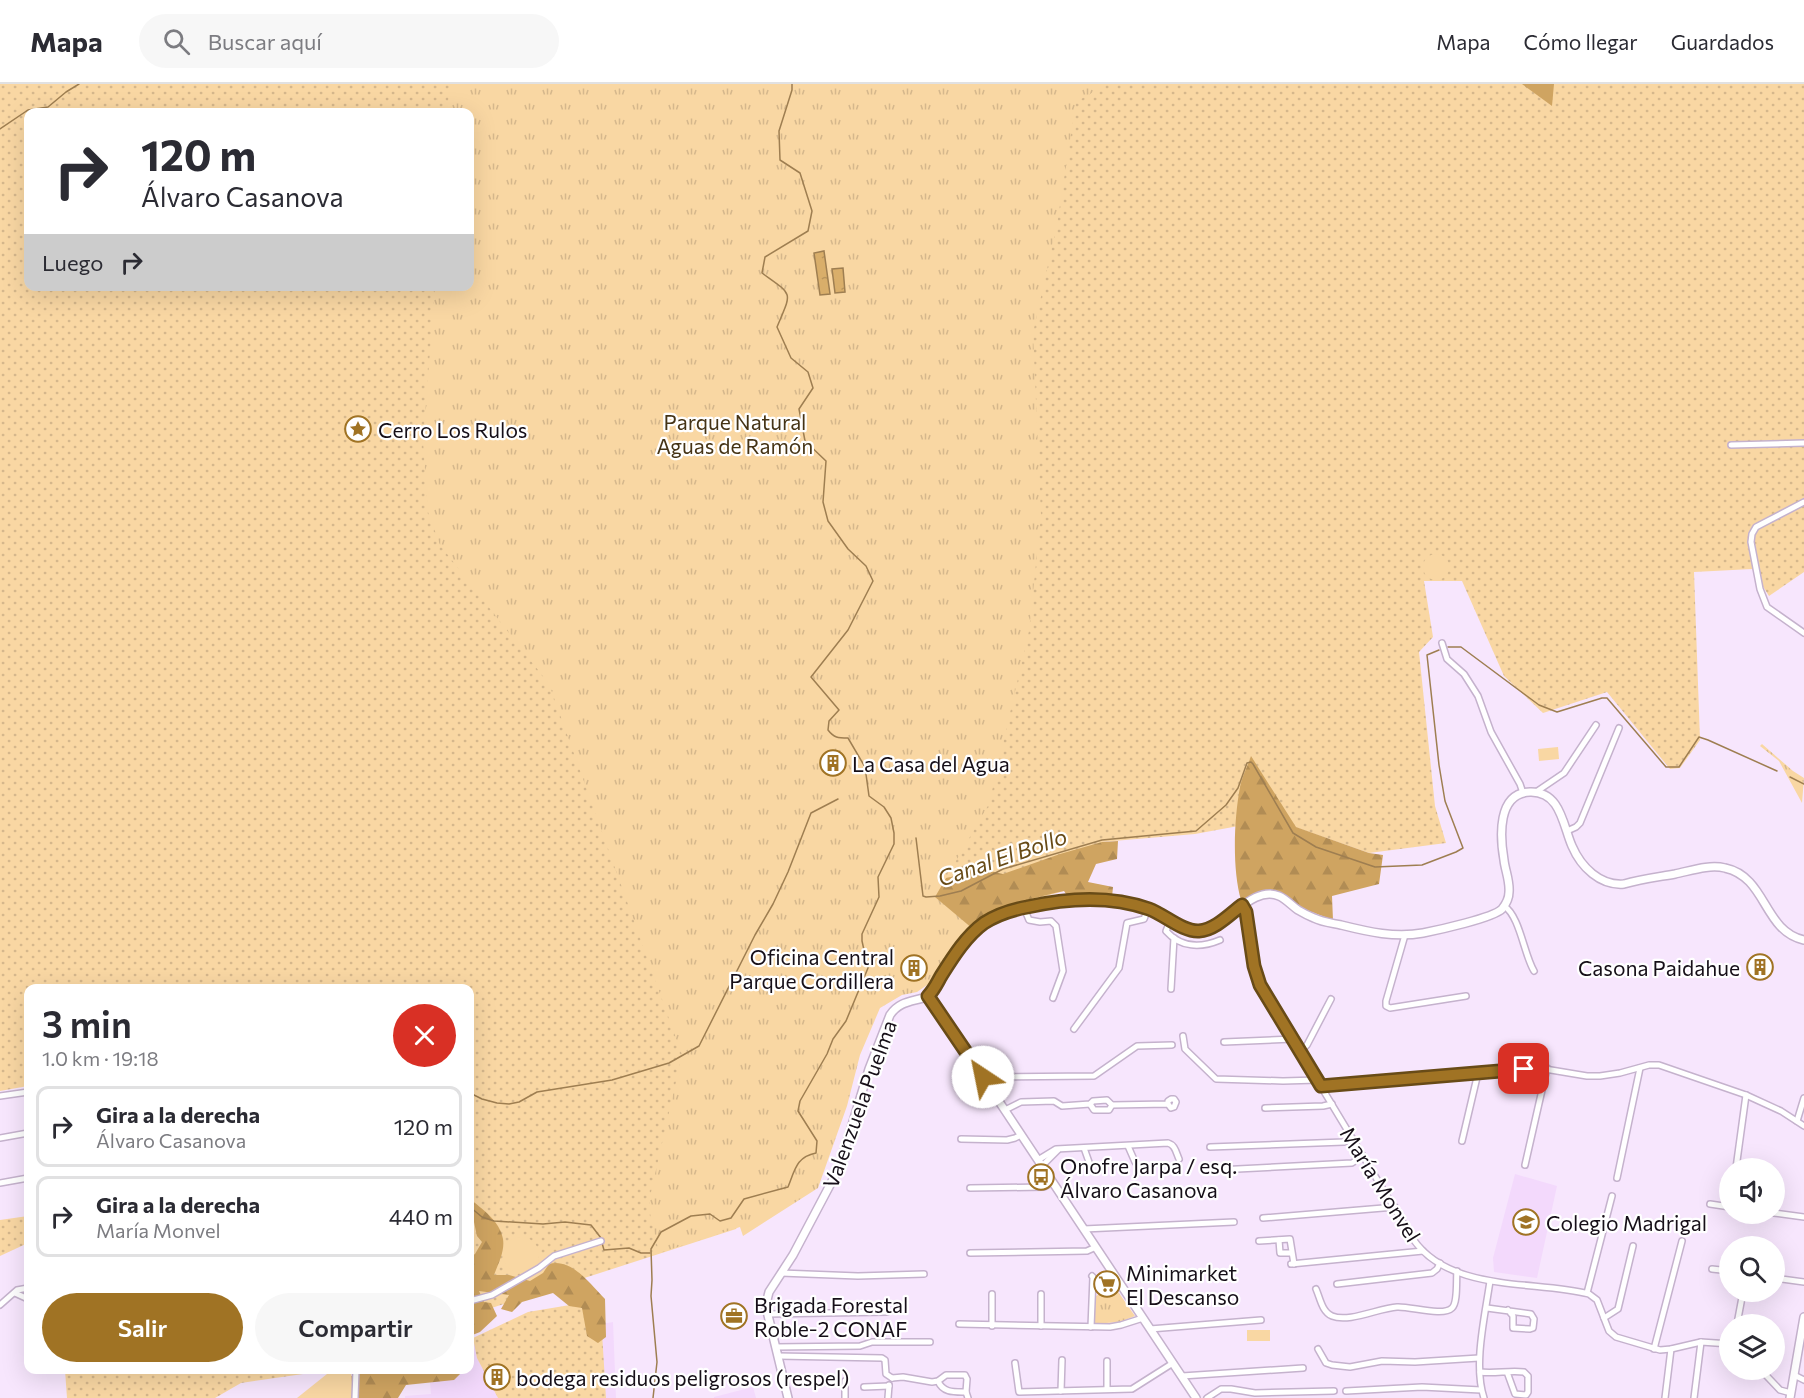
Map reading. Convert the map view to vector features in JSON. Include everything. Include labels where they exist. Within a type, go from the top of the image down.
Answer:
[{"type":"street","points":[[1731,445],[1804,443]]},
{"type":"street","points":[[1804,502],[1756,527],[1751,542],[1760,589],[1767,607],[1804,633]]},
{"type":"street","points":[[1442,643],[1447,659],[1464,674],[1478,696],[1491,732],[1523,793]]},
{"type":"street","points":[[1536,792],[1564,773],[1596,725]]},
{"type":"street","points":[[1567,831],[1580,823],[1619,728]]},
{"type":"street","points":[[1196,1398],[928,996],[954,956],[978,928],[999,915],[1060,900],[1079,899],[1115,901],[1148,909],[1171,919],[1186,929],[1202,931],[1216,925],[1242,905],[1267,894],[1278,896],[1317,920],[1376,933],[1405,935],[1426,932],[1490,916],[1504,906],[1509,891],[1502,844],[1504,813],[1511,800],[1523,793],[1536,792],[1548,797],[1558,808],[1571,845],[1583,864],[1598,878],[1608,883],[1624,884],[1712,867],[1732,870],[1752,885],[1783,931],[1804,940]]},
{"type":"street","name":"María Monvel","points":[[1242,905],[1246,912],[1257,976],[1264,992],[1413,1239],[1423,1251],[1457,1271],[1490,1281],[1587,1293]]},
{"type":"street","points":[[1504,906],[1515,920],[1528,962],[1534,971]]},
{"type":"street","points":[[1024,908],[1029,920],[1051,921],[1056,926],[1063,971],[1053,998]]},
{"type":"street","points":[[1074,1029],[1119,968],[1127,923],[1144,919],[1148,909]]},
{"type":"street","points":[[1171,919],[1166,931],[1174,938],[1194,946],[1204,946],[1220,940]]},
{"type":"street","points":[[1405,935],[1386,1006],[1390,1008],[1466,996]]},
{"type":"street","points":[[1171,989],[1174,938]]},
{"type":"street","name":"Valenzuela Puelma","points":[[788,1398],[766,1300],[839,1168],[869,1070],[890,1015],[902,1003],[928,996]]},
{"type":"street","points":[[1300,1052],[1307,1045],[1331,999]]},
{"type":"street","points":[[1184,1036],[1185,1049],[1216,1079],[1319,1083],[1548,1068],[1594,1076],[1620,1073],[1649,1065],[1664,1066],[1746,1095],[1781,1111],[1804,1126]]},
{"type":"street","points":[[1224,1041],[1293,1039]]},
{"type":"street","points":[[983,1077],[1095,1076],[1137,1046],[1172,1045]]},
{"type":"street","points":[[1525,1165],[1548,1068]]},
{"type":"street","points":[[1617,1178],[1640,1068]]},
{"type":"street","points":[[1462,1141],[1478,1073]]},
{"type":"street","points":[[0,1096],[24,1093]]},
{"type":"street","points":[[1737,1158],[1746,1095]]},
{"type":"street","points":[[1797,1121],[1804,1098]]},
{"type":"street","points":[[1005,1110],[1020,1102],[1054,1101],[1062,1106],[1107,1100],[1112,1105],[1167,1104]]},
{"type":"street","points":[[1090,1104],[1094,1110],[1109,1110],[1112,1105]]},
{"type":"street","points":[[1265,1108],[1332,1104]]},
{"type":"street","points":[[0,1138],[24,1134]]},
{"type":"street","points":[[961,1139],[1008,1140],[1021,1134]]},
{"type":"street","points":[[1210,1147],[1344,1142],[1353,1139]]},
{"type":"street","points":[[1040,1163],[1060,1149],[1168,1143],[1175,1148],[1179,1158]]},
{"type":"street","points":[[1128,1146],[1135,1162]]},
{"type":"street","points":[[1084,1148],[1089,1162]]},
{"type":"street","points":[[1218,1170],[1352,1162],[1363,1156]]},
{"type":"street","points":[[0,1183],[24,1179]]},
{"type":"street","points":[[970,1188],[1044,1187],[1053,1182]]},
{"type":"street","points":[[1612,1196],[1587,1293],[1596,1300],[1608,1329],[1613,1335],[1654,1349],[1671,1349],[1701,1342],[1719,1343]]},
{"type":"street","points":[[1710,1204],[1719,1205]]},
{"type":"street","points":[[1263,1218],[1395,1207]]},
{"type":"street","points":[[1785,1214],[1804,1217]]},
{"type":"street","points":[[1084,1229],[1234,1222]]},
{"type":"street","points":[[1259,1241],[1290,1239],[1292,1264],[1423,1251]]},
{"type":"street","points":[[1279,1240],[1280,1253],[1292,1253]]},
{"type":"street","points":[[474,1300],[492,1295],[539,1268],[554,1256],[601,1241]]},
{"type":"street","points":[[1654,1349],[1682,1241]]},
{"type":"street","points":[[1604,1318],[1618,1309],[1634,1246]]},
{"type":"street","points":[[970,1253],[1087,1251],[1096,1247]]},
{"type":"street","points":[[1337,1284],[1432,1273],[1440,1263]]},
{"type":"street","points":[[1712,1269],[1719,1270]]},
{"type":"street","points":[[1316,1289],[1325,1311],[1335,1317],[1398,1306],[1440,1312],[1452,1309],[1455,1303],[1457,1271]]},
{"type":"street","points":[[781,1274],[924,1275]]},
{"type":"street","points":[[1091,1327],[1092,1276]]},
{"type":"street","points":[[1785,1279],[1804,1282]]},
{"type":"street","points":[[1484,1398],[1481,1390],[1479,1359],[1490,1281]]},
{"type":"street","points":[[0,1305],[17,1290],[24,1289]]},
{"type":"street","points":[[15,1293],[24,1297]]},
{"type":"street","points":[[992,1294],[992,1326]]},
{"type":"street","points":[[1041,1294],[1041,1326]]},
{"type":"street","points":[[1486,1308],[1531,1314],[1534,1319],[1533,1328],[1513,1328],[1513,1317],[1508,1311]]},
{"type":"street","points":[[768,1314],[887,1312]]},
{"type":"street","points":[[1770,1380],[1790,1396],[1804,1317]]},
{"type":"street","points":[[959,1324],[1091,1327],[1121,1325],[1143,1318]]},
{"type":"street","points":[[1150,1329],[1261,1320]]},
{"type":"street","points":[[776,1347],[860,1346],[872,1342],[930,1342]]},
{"type":"street","points":[[1694,1398],[1701,1342]]},
{"type":"street","points":[[1318,1349],[1326,1363],[1350,1367],[1382,1361],[1479,1359]]},
{"type":"street","points":[[1665,1398],[1671,1349]]},
{"type":"street","points":[[778,1356],[882,1358],[885,1360],[886,1374],[892,1378],[903,1377],[923,1382],[938,1381],[946,1375],[964,1375],[967,1379],[967,1395],[943,1392],[938,1381]]},
{"type":"street","points":[[1062,1360],[1062,1390]]},
{"type":"street","points":[[1107,1361],[1107,1389]]},
{"type":"street","points":[[1015,1363],[1019,1395],[1062,1390],[1132,1389],[1173,1363]]},
{"type":"street","points":[[1182,1376],[1303,1368]]},
{"type":"street","points":[[1480,1372],[1494,1374],[1507,1372],[1515,1371],[1527,1374],[1528,1392],[1526,1395],[1515,1394],[1507,1372]]},
{"type":"street","points":[[356,1374],[356,1398]]},
{"type":"street","points":[[1794,1376],[1804,1380]]},
{"type":"street","points":[[888,1398],[892,1378]]},
{"type":"street","points":[[845,1381],[845,1398]]},
{"type":"street","points":[[864,1387],[889,1386]]},
{"type":"street","points":[[1346,1391],[1422,1387],[1481,1390]]},
{"type":"street","points":[[1207,1398],[1221,1389],[1255,1393],[1334,1390]]},
{"type":"shaded area","name":"Colegio Madrigal","points":[[1515,1174],[1557,1186],[1537,1278],[1494,1272],[1493,1258]]},
{"type":"shaded area","points":[[613,1322],[616,1398],[405,1398],[405,1396],[431,1394],[429,1374],[474,1374],[474,1344],[505,1341]]},
{"type":"shaded area","points":[[753,1387],[756,1398],[714,1398],[714,1397]]},
{"type":"green space","points":[[0,84],[1804,84],[1804,572],[1769,596],[1752,569],[1694,572],[1700,740],[1680,768],[1670,769],[1607,692],[1543,713],[1504,676],[1462,581],[1424,581],[1433,637],[1419,652],[1435,806],[1446,843],[1369,853],[1295,827],[1244,825],[1195,834],[1102,842],[1064,891],[1007,907],[983,918],[907,911],[791,1142],[736,1229],[474,1314],[474,984],[24,984],[24,1087],[0,1091]]},
{"type":"green space","name":"Parque Natural Aguas de Ramón","points":[[450,84],[1107,84],[1076,102],[1057,224],[1033,333],[1041,515],[1029,631],[989,804],[935,897],[973,929],[953,953],[948,953],[930,983],[917,992],[902,995],[880,1008],[860,1055],[847,1106],[818,1188],[743,1236],[740,1227],[659,1253],[649,1209],[682,1055],[549,684],[440,545],[428,512],[423,441],[435,291],[474,291],[474,108],[447,108]]},
{"type":"green space","points":[[1522,84],[1554,84],[1552,106]]},
{"type":"green space","points":[[1436,554],[1445,558],[1449,567],[1445,576],[1436,580],[1427,576],[1423,567],[1427,558]]},
{"type":"green space","points":[[1762,744],[1804,778],[1802,803],[1779,761],[1760,746]]},
{"type":"green space","points":[[1558,747],[1559,759],[1539,761],[1538,749]]},
{"type":"green space","points":[[1251,756],[1296,827],[1369,853],[1383,855],[1379,884],[1332,896],[1333,920],[1301,908],[1278,892],[1264,892],[1241,900],[1235,859],[1236,814],[1242,779]]},
{"type":"green space","points":[[1118,841],[1117,859],[1096,864],[1088,882],[1113,887],[1112,897],[1066,894],[1064,891],[1010,905],[990,913],[968,932],[931,895],[940,879],[951,877],[970,867],[1003,874],[1060,854],[1102,842]]},
{"type":"green space","points":[[474,1202],[490,1216],[503,1239],[501,1257],[494,1275],[509,1275],[530,1281],[543,1273],[549,1264],[557,1263],[573,1268],[605,1299],[606,1337],[598,1343],[587,1336],[582,1308],[569,1306],[553,1293],[522,1302],[512,1312],[501,1309],[509,1295],[479,1291],[484,1302],[491,1303],[497,1316],[480,1332],[474,1334],[474,1255],[482,1242],[477,1236]]},
{"type":"green space","points":[[24,1217],[24,1245],[0,1256],[0,1220]]},
{"type":"green space","points":[[521,1237],[534,1242],[539,1255],[534,1268],[521,1273],[508,1268],[503,1255],[508,1242]]},
{"type":"green space","points":[[1114,1286],[1135,1316],[1120,1322],[1093,1324],[1094,1297]]},
{"type":"green space","points":[[600,1300],[606,1398],[498,1398],[477,1358],[474,1338],[528,1312]]},
{"type":"green space","points":[[1247,1330],[1270,1330],[1270,1341],[1247,1341]]},
{"type":"green space","points":[[65,1374],[303,1374],[241,1383],[215,1398],[67,1398]]},
{"type":"green space","points":[[327,1374],[351,1374],[353,1398],[297,1398]]},
{"type":"green space","points":[[359,1374],[460,1374],[454,1380],[406,1385],[398,1398],[318,1398],[335,1380]]},
{"type":"water","points":[[824,251],[830,294],[820,295],[814,253]]},
{"type":"water","points":[[843,268],[845,292],[835,293],[832,269]]},
{"type":"waterway","points":[[41,108],[48,107],[79,84]]},
{"type":"waterway","points":[[653,1398],[657,1362],[651,1296],[651,1249],[661,1232],[691,1216],[710,1214],[720,1221],[731,1218],[744,1199],[788,1187],[800,1161],[816,1153],[817,1141],[798,1111],[800,1101],[833,1039],[846,1021],[868,968],[862,934],[879,897],[878,877],[894,844],[891,818],[884,807],[869,796],[865,767],[848,738],[837,737],[828,730],[829,721],[839,710],[811,677],[848,630],[873,581],[866,566],[848,549],[828,521],[823,502],[826,461],[805,441],[799,409],[813,388],[808,372],[791,358],[777,327],[787,295],[780,286],[762,273],[765,257],[808,231],[812,211],[800,173],[780,160],[779,131],[792,84]]},
{"type":"waterway","points":[[0,129],[24,113]]},
{"type":"waterway","name":"Canal El Bollo","points":[[1448,647],[1461,647],[1539,705],[1557,712],[1607,698],[1666,767],[1679,767],[1699,737],[1777,771]]},
{"type":"waterway","name":"Canal El Bollo","points":[[916,838],[923,896],[940,896],[961,891],[1003,869],[1102,840],[1196,831],[1226,805],[1238,788],[1247,763],[1251,762],[1293,833],[1316,847],[1375,867],[1422,865],[1463,848],[1445,801],[1439,765],[1427,655],[1439,650]]},
{"type":"waterway","name":"Canal El Bollo","points":[[1790,777],[1804,784]]},
{"type":"waterway","name":"Canal El Bollo","points":[[474,1095],[497,1103],[519,1102],[537,1092],[612,1080],[669,1063],[699,1046],[773,904],[811,813],[838,799]]},
{"type":"waterway","points":[[474,1210],[482,1217],[494,1221],[543,1224],[565,1222],[591,1225],[601,1238]]},
{"type":"waterway","points":[[602,1243],[604,1250],[629,1248],[641,1253],[650,1253]]},
{"type":"place","name":"Cerro Los Rulos","points":[[358,429]]},
{"type":"place","name":"La Casa del Agua","points":[[833,763]]},
{"type":"place","name":"Casona Paidahue","points":[[1760,967]]},
{"type":"place","name":"Oficina Central Parque Cordillera","points":[[914,968]]},
{"type":"place","name":"Onofre Jarpa / esq. Álvaro Casanova","points":[[1041,1177]]},
{"type":"place","name":"Colegio Madrigal","points":[[1526,1222]]},
{"type":"place","name":"Minimarket El Descanso","points":[[1107,1284]]},
{"type":"place","name":"Brigada Forestal Roble-2 CONAF","points":[[734,1316]]},
{"type":"place","name":"bodega residuos peligrosos (respel)","points":[[497,1377]]},
{"type":"route","points":[[983,1077],[928,996],[954,956],[984,923],[1015,909],[1060,900],[1079,899],[1115,901],[1140,906],[1193,931],[1202,931],[1216,925],[1242,905],[1248,920],[1254,966],[1260,985],[1321,1086],[1524,1069]]}]
